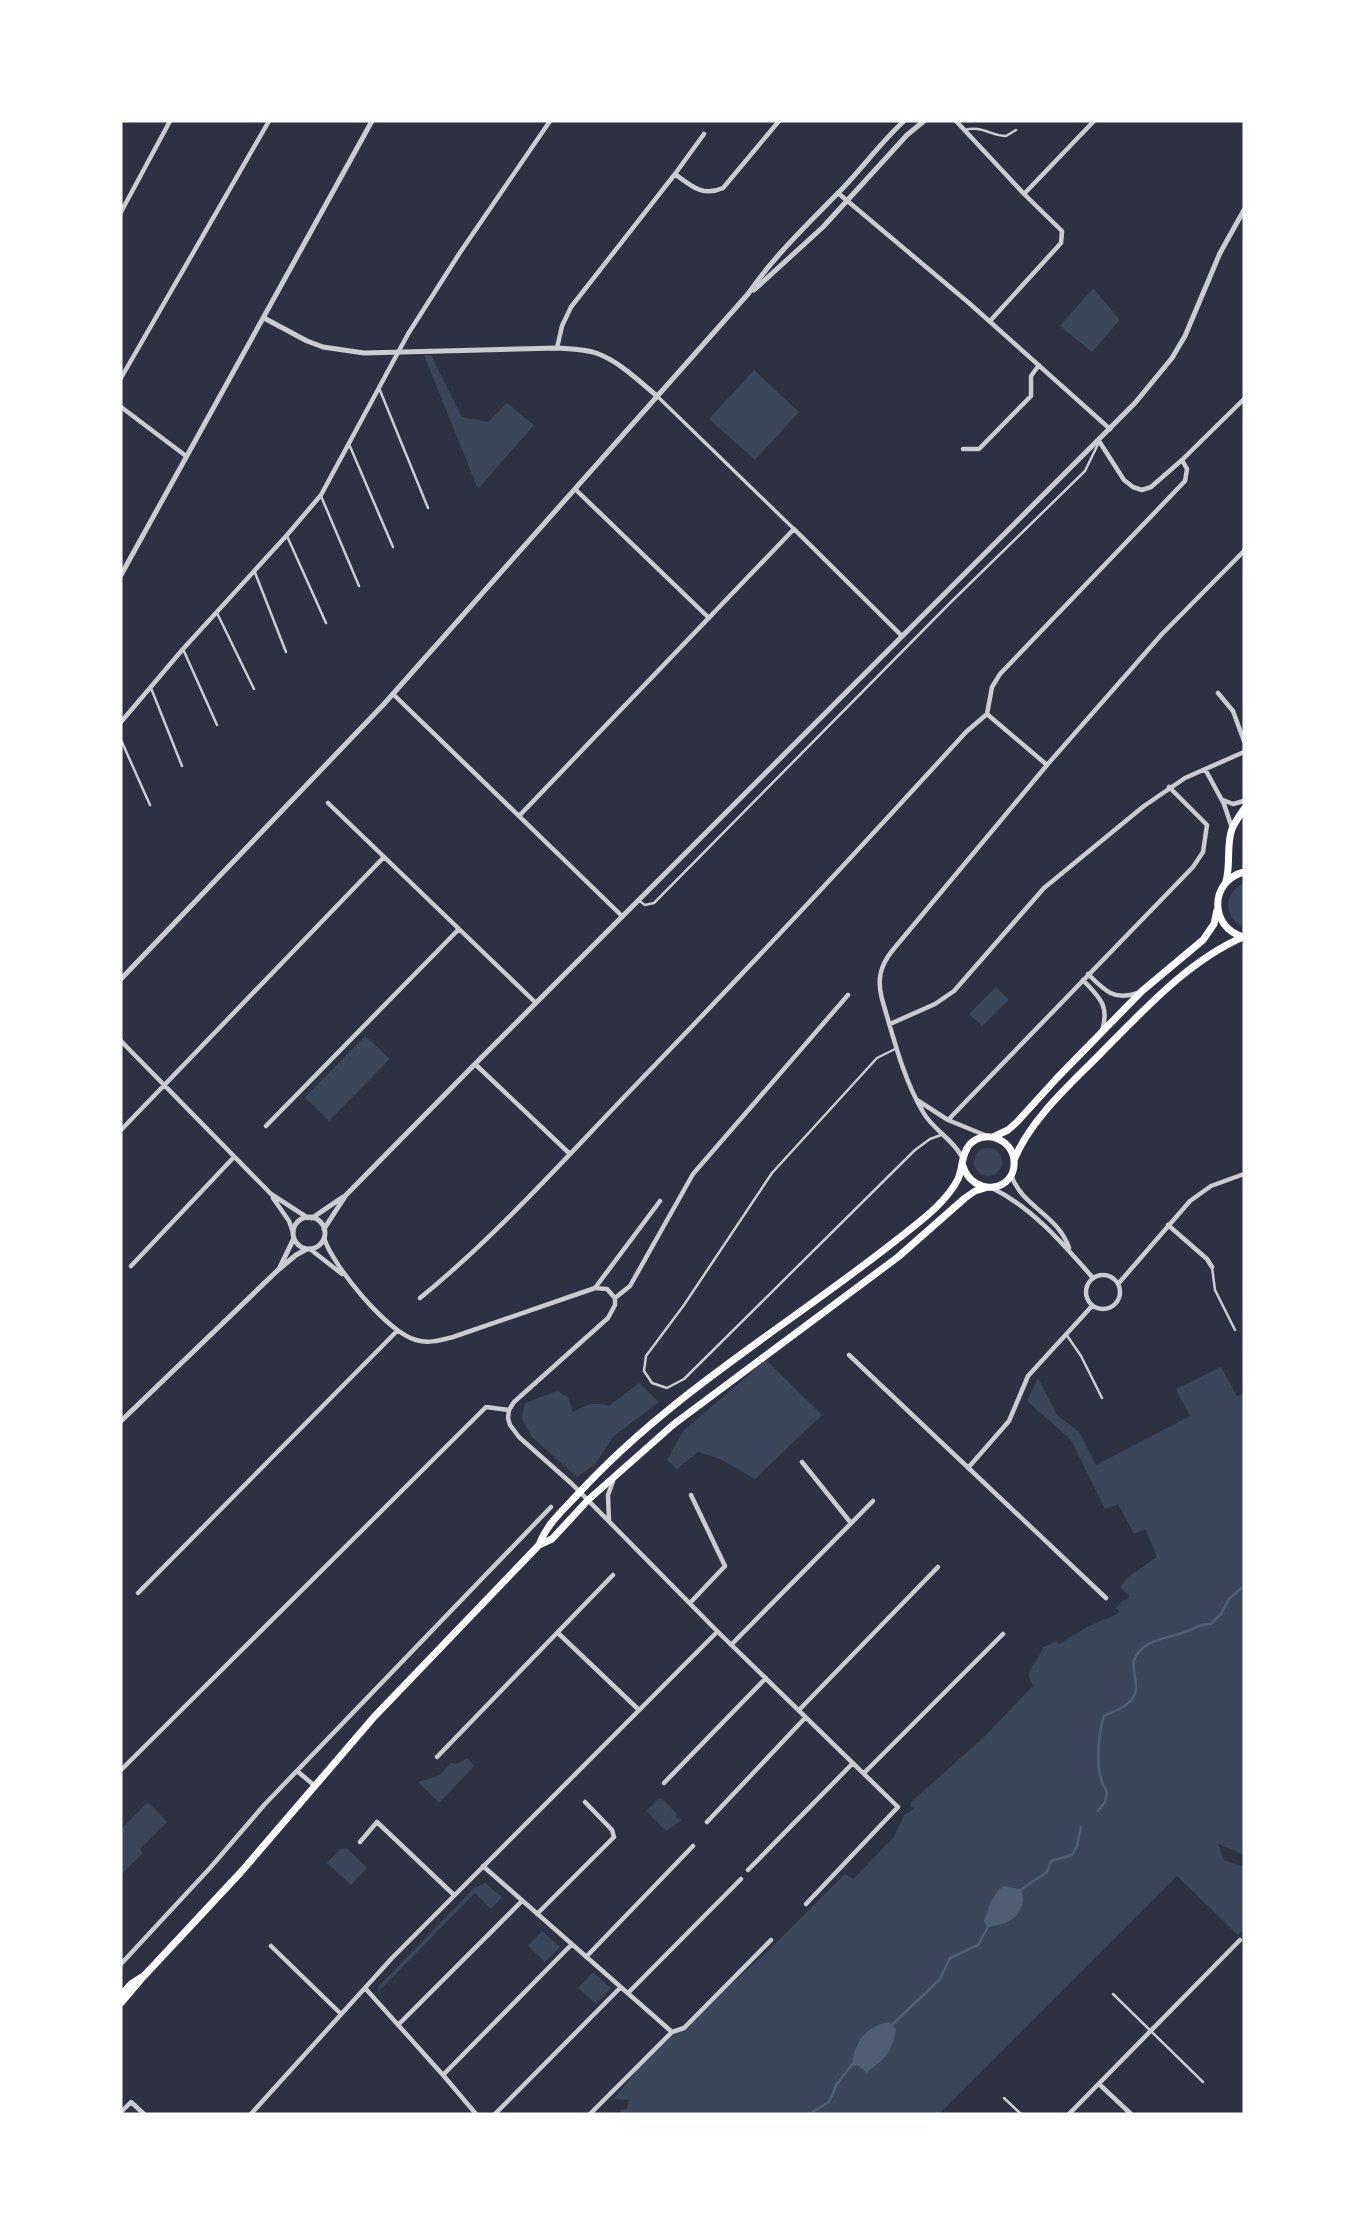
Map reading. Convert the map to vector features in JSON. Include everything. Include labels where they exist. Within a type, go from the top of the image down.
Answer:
[{"type":"main road","points":[[539,1545],[544,1532],[580,1492],[625,1448],[690,1392],[916,1224],[947,1194],[957,1180],[970,1145],[976,1140],[1008,1130],[1142,991],[1203,940],[1214,923],[1218,895],[1229,868],[1232,828],[1244,809]]},
{"type":"main road","points":[[1225,883],[1244,872]]},
{"type":"main road","points":[[1217,910],[1228,930],[1244,937]]},
{"type":"main road","points":[[121,2003],[241,1872],[374,1717],[539,1545],[552,1539],[588,1500],[681,1418],[898,1257],[965,1198],[975,1191],[999,1186],[1011,1175],[1014,1160],[1025,1138],[1044,1114],[1151,1004],[1212,954],[1244,937]]},
{"type":"main road","points":[[990,1137],[1007,1145],[1014,1160]]},
{"type":"main road","points":[[963,1163],[970,1181],[988,1188]]},
{"type":"main road","points":[[121,1994],[143,1977]]},
{"type":"street","points":[[121,212],[170,121]]},
{"type":"street","points":[[121,379],[269,121]]},
{"type":"street","points":[[121,575],[372,121]]},
{"type":"street","points":[[121,722],[321,495],[408,334],[550,121]]},
{"type":"street","points":[[676,174],[701,191],[711,192],[723,188],[779,121]]},
{"type":"street","points":[[748,294],[819,210],[904,121]]},
{"type":"street","points":[[121,979],[393,694],[748,294],[797,251],[907,135],[924,121]]},
{"type":"street","points":[[956,121],[1024,194],[1061,229],[1063,240],[990,321]]},
{"type":"street","points":[[1024,194],[1094,121]]},
{"type":"street","points":[[556,348],[571,307],[676,174],[704,134]]},
{"type":"street","points":[[838,193],[990,321],[1110,429]]},
{"type":"street","points":[[806,1904],[898,1807],[717,1631],[580,1492],[519,1437],[510,1425],[509,1410],[521,1394],[608,1318],[615,1305],[615,1298],[607,1289],[595,1288],[436,1342],[415,1340],[397,1331],[346,1276],[327,1247],[324,1229],[346,1195],[1110,429],[1172,358],[1185,336],[1220,253],[1244,210]]},
{"type":"street","points":[[264,318],[323,347],[364,353],[556,348],[590,352],[612,361],[657,396],[902,636]]},
{"type":"street","points":[[964,449],[979,449],[1031,396],[1031,376],[1039,365]]},
{"type":"street","points":[[1099,441],[1124,480],[1133,488],[1142,490],[1151,487],[1182,460],[1244,399]]},
{"type":"street","points":[[121,407],[186,456]]},
{"type":"street","points":[[420,1298],[451,1273],[570,1154],[729,988],[965,732],[987,714],[992,687],[1000,674],[1185,481],[1187,469],[1182,460]]},
{"type":"street","points":[[575,489],[709,618]]},
{"type":"street","points":[[519,817],[794,529]]},
{"type":"street","points":[[963,1163],[956,1147],[926,1119],[917,1099],[879,987],[885,959],[1047,765],[1162,634],[1244,551]]},
{"type":"street","points":[[1218,693],[1233,711],[1244,741]]},
{"type":"street","points":[[393,694],[622,916]]},
{"type":"street","points":[[987,714],[1047,765]]},
{"type":"street","points":[[890,1024],[935,1004],[954,991],[1044,888],[1169,788],[1244,752]]},
{"type":"street","points":[[1205,769],[1222,800],[1232,828]]},
{"type":"street","points":[[948,1120],[1193,867],[1203,852],[1208,824],[1169,788]]},
{"type":"street","points":[[1222,800],[1233,804],[1244,801]]},
{"type":"street","points":[[328,803],[536,1003]]},
{"type":"street","points":[[121,1130],[384,857]]},
{"type":"street","points":[[266,1126],[458,930]]},
{"type":"street","points":[[1088,974],[1103,988],[1119,996],[1127,997],[1142,991]]},
{"type":"street","points":[[1083,980],[1097,995],[1104,1008],[1105,1021],[1101,1032]]},
{"type":"street","points":[[615,1298],[630,1286],[693,1174],[848,995]]},
{"type":"street","points":[[121,1041],[271,1194],[289,1221],[299,1245],[346,1276]]},
{"type":"street","points":[[475,1064],[570,1154]]},
{"type":"street","points":[[917,1099],[948,1120],[990,1137]]},
{"type":"street","points":[[131,1266],[234,1157]]},
{"type":"street","points":[[1118,1283],[1190,1201],[1211,1186],[1244,1174]]},
{"type":"street","points":[[1011,1175],[1017,1187],[1057,1226],[1066,1238],[1069,1249]]},
{"type":"street","points":[[988,1188],[1029,1213],[1069,1249],[1093,1278]]},
{"type":"street","points":[[271,1194],[319,1222],[324,1229]]},
{"type":"street","points":[[278,1270],[300,1221],[310,1218],[346,1195]]},
{"type":"street","points":[[595,1288],[660,1201]]},
{"type":"street","points":[[1168,1225],[1208,1259],[1212,1267]]},
{"type":"street","points":[[121,1421],[278,1270],[308,1249],[319,1245],[324,1238]]},
{"type":"street","points":[[1109,1276],[1118,1283],[1120,1294],[1112,1307],[1101,1310],[1092,1306],[1086,1297],[1086,1286],[1093,1278],[1109,1276]]},
{"type":"street","points":[[968,1468],[1009,1421],[1028,1376],[1092,1306]]},
{"type":"street","points":[[138,1593],[397,1331]]},
{"type":"street","points":[[849,1356],[1106,1598]]},
{"type":"street","points":[[121,1770],[486,1407],[509,1410]]},
{"type":"street","points":[[802,1462],[852,1523]]},
{"type":"street","points":[[609,1521],[608,1495],[617,1473]]},
{"type":"street","points":[[690,1603],[725,1566],[691,1495]]},
{"type":"street","points":[[731,1644],[873,1501]]},
{"type":"street","points":[[121,1964],[297,1771],[551,1507]]},
{"type":"street","points":[[799,1710],[938,1567]]},
{"type":"street","points":[[437,1757],[613,1576]]},
{"type":"street","points":[[251,2114],[454,1895],[717,1631]]},
{"type":"street","points":[[558,1633],[639,1710]]},
{"type":"street","points":[[864,1773],[1003,1634]]},
{"type":"street","points":[[664,1783],[766,1678]]},
{"type":"street","points":[[707,1822],[805,1718]]},
{"type":"street","points":[[748,1870],[853,1763]]},
{"type":"street","points":[[297,1771],[316,1787]]},
{"type":"street","points":[[537,1914],[614,1837],[612,1830],[585,1802]]},
{"type":"street","points":[[359,1842],[377,1822],[454,1895]]},
{"type":"street","points":[[586,1957],[693,1846]]},
{"type":"street","points":[[483,1866],[672,2032]]},
{"type":"street","points":[[628,1993],[741,1879]]},
{"type":"street","points":[[399,2024],[522,1901]]},
{"type":"street","points":[[590,2114],[672,2032],[684,2028],[771,1940]]},
{"type":"street","points":[[1069,2114],[1240,1940]]},
{"type":"street","points":[[443,2075],[572,1944]]},
{"type":"street","points":[[271,1946],[341,2014]]},
{"type":"street","points":[[495,2114],[621,1987]]},
{"type":"street","points":[[365,1988],[477,2114]]},
{"type":"street","points":[[1098,2084],[1131,2114]]},
{"type":"street","points":[[121,2112],[131,2102],[144,2114]]},
{"type":"lane","points":[[965,130],[976,128],[993,135],[1006,136],[1016,130]]},
{"type":"lane","points":[[379,387],[428,508]]},
{"type":"lane","points":[[638,900],[645,905],[654,903],[949,604],[1085,471],[1099,441]]},
{"type":"lane","points":[[349,443],[393,547]]},
{"type":"lane","points":[[321,495],[359,586]]},
{"type":"lane","points":[[287,535],[326,623]]},
{"type":"lane","points":[[254,570],[286,652]]},
{"type":"lane","points":[[216,612],[254,689]]},
{"type":"lane","points":[[183,649],[217,725]]},
{"type":"lane","points":[[151,688],[182,766]]},
{"type":"lane","points":[[121,740],[150,805]]},
{"type":"lane","points":[[898,1048],[877,1058],[772,1173],[684,1305],[646,1356],[644,1371],[652,1383],[667,1388],[690,1374],[924,1143],[943,1135]]},
{"type":"lane","points":[[1212,1267],[1215,1290],[1235,1330]]},
{"type":"lane","points":[[1066,1334],[1081,1356],[1102,1398]]},
{"type":"lane","points":[[1113,1994],[1203,2082]]},
{"type":"lane","points":[[1004,2098],[1021,2114]]},
{"type":"shaded area","points":[[1093,288],[1120,320],[1092,352],[1060,326]]},
{"type":"shaded area","points":[[424,355],[431,355],[462,417],[488,422],[507,403],[534,425],[478,489]]},
{"type":"shaded area","points":[[754,370],[799,412],[755,460],[709,419]]},
{"type":"shaded area","points":[[1244,883],[1244,927],[1232,918],[1228,905],[1232,892]]},
{"type":"shaded area","points":[[996,987],[1009,1000],[982,1026],[969,1014]]},
{"type":"shaded area","points":[[365,1036],[390,1059],[329,1121],[305,1097]]},
{"type":"shaded area","points":[[988,1148],[998,1152],[1002,1162],[998,1172],[988,1176],[978,1172],[974,1162],[978,1152]]},
{"type":"shaded area","points":[[766,1360],[822,1415],[755,1479],[720,1459],[698,1452],[677,1469],[667,1460],[683,1431]]},
{"type":"shaded area","points":[[1221,1367],[1237,1396],[1244,1393],[1244,1855],[1218,1844],[1224,1860],[1244,1867],[1244,1929],[1238,1935],[1177,1876],[939,2114],[621,2114],[620,2110],[627,2109],[629,2100],[614,2099],[647,2057],[670,2034],[690,2022],[769,1950],[845,1874],[853,1879],[894,1837],[904,1815],[915,1808],[911,1807],[911,1802],[983,1738],[1033,1686],[1030,1670],[1043,1647],[1056,1642],[1059,1644],[1087,1627],[1117,1614],[1120,1611],[1116,1608],[1130,1596],[1120,1587],[1128,1577],[1157,1557],[1145,1529],[1134,1534],[1118,1504],[1105,1509],[1071,1440],[1027,1401],[1038,1378],[1057,1415],[1079,1432],[1096,1465],[1190,1416],[1176,1389]]},
{"type":"shaded area","points":[[639,1383],[659,1402],[614,1436],[595,1464],[577,1477],[532,1437],[522,1419],[525,1403],[557,1391],[568,1397],[573,1412],[590,1404],[609,1406]]},
{"type":"shaded area","points":[[468,1758],[474,1766],[439,1803],[418,1782],[440,1775],[451,1763],[456,1764]]},
{"type":"shaded area","points":[[660,1797],[676,1813],[676,1817],[682,1820],[666,1831],[646,1811]]},
{"type":"shaded area","points":[[148,1802],[167,1822],[140,1849],[143,1853],[121,1875],[121,1829]]},
{"type":"shaded area","points":[[347,1848],[367,1868],[351,1885],[327,1863],[340,1849]]},
{"type":"shaded area","points":[[485,1883],[502,1897],[491,1909],[475,1893],[378,1992],[378,1987],[474,1888]]},
{"type":"shaded area","points":[[1004,1886],[1021,1889],[1021,1909],[1010,1921],[987,1927],[984,1921],[989,1906],[996,1893]]},
{"type":"shaded area","points":[[542,1931],[560,1947],[545,1962],[528,1946]]},
{"type":"shaded area","points":[[593,1972],[611,1988],[596,2004],[578,1988]]},
{"type":"shaded area","points":[[889,2022],[896,2029],[892,2046],[884,2058],[867,2073],[857,2065],[852,2066],[855,2050],[862,2037],[874,2027]]},
{"type":"waterway","points":[[1098,1811],[1105,1802],[1107,1792],[1099,1767],[1100,1731],[1104,1716],[1124,1706],[1135,1694],[1134,1661],[1137,1654],[1155,1641],[1200,1625],[1211,1624],[1221,1614],[1229,1599],[1244,1586]]},
{"type":"waterway","points":[[1019,1891],[1047,1872],[1051,1861],[1072,1855],[1081,1827]]},
{"type":"waterway","points":[[892,2025],[940,1979],[950,1958],[978,1945],[989,1925]]},
{"type":"waterway","points":[[809,2114],[829,2102],[837,2084],[853,2063]]}]
